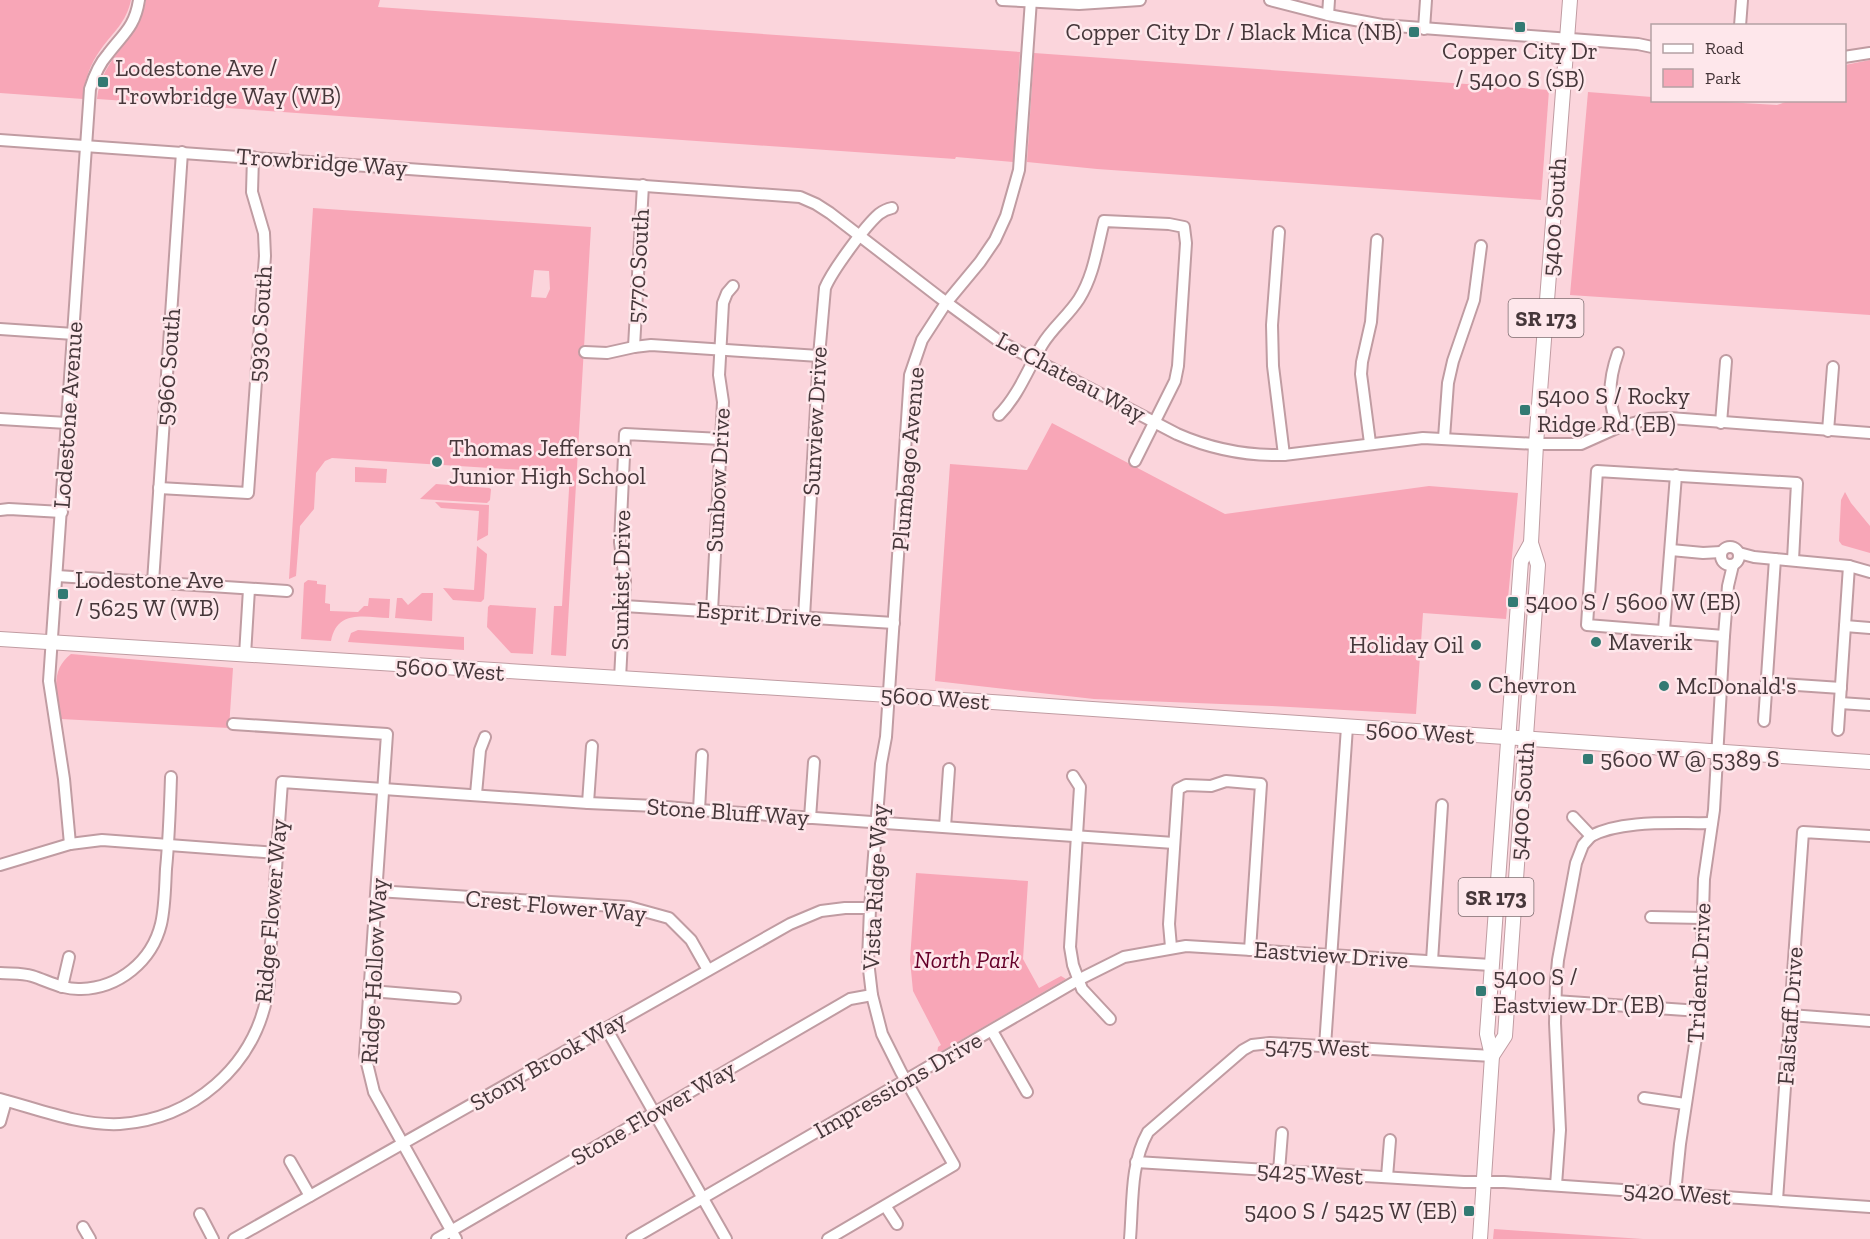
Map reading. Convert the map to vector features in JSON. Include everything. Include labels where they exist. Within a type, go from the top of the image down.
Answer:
[{"type":"main road","name":"5400 South","points":[[1492,1056],[1505,1036],[1538,565],[1531,543],[1536,444],[1570,0]]},
{"type":"main road","name":"5400 South","points":[[1480,1239],[1492,1056],[1487,1034],[1491,965],[1521,561],[1531,543]]},
{"type":"main road","name":"5600 West","points":[[0,639],[889,695],[1870,762]]},
{"type":"street","name":"Lodestone Avenue","points":[[70,844],[64,779],[49,681],[90,89],[96,72],[107,55],[129,31],[139,0]]},
{"type":"street","points":[[1002,0],[1079,4],[1140,0]]},
{"type":"street","points":[[1270,0],[1328,15],[1382,25],[1651,47]]},
{"type":"street","points":[[1328,15],[1329,0]]},
{"type":"street","points":[[1424,29],[1426,0]]},
{"type":"street","points":[[1740,24],[1742,0]]},
{"type":"street","name":"Plumbago Avenue","points":[[889,695],[910,375],[922,340],[946,303],[990,248],[1006,216],[1018,170],[1031,1]]},
{"type":"street","points":[[1846,57],[1870,53]]},
{"type":"street","name":"Trowbridge Way","points":[[0,140],[643,185]]},
{"type":"street","name":"5960 South","points":[[153,582],[182,152]]},
{"type":"street","name":"5930 South","points":[[159,488],[248,493],[265,256],[262,221],[252,192],[253,157]]},
{"type":"street","name":"Le Chateau Way","points":[[643,185],[800,197],[816,204],[999,341],[1191,440],[1220,450],[1284,455],[1407,438],[1581,444],[1619,427],[1649,419],[1671,418],[1870,433]]},
{"type":"street","name":"5770 South","points":[[634,347],[643,185]]},
{"type":"street","name":"Sunview Drive","points":[[804,617],[825,288],[829,278],[879,214],[892,208]]},
{"type":"street","points":[[999,416],[1010,404],[1046,338],[1068,315],[1080,298],[1090,278],[1104,221],[1169,224],[1184,227],[1186,243],[1178,366],[1171,393],[1135,461]]},
{"type":"street","points":[[1279,232],[1272,356],[1284,455]]},
{"type":"street","points":[[1370,443],[1361,374],[1371,322],[1377,240]]},
{"type":"street","points":[[1444,438],[1448,383],[1453,361],[1474,300],[1481,246]]},
{"type":"street","name":"Sunbow Drive","points":[[712,611],[723,402],[719,375],[723,303],[727,293],[734,286]]},
{"type":"street","points":[[0,329],[74,334]]},
{"type":"street","points":[[585,352],[607,353],[651,345],[819,356]]},
{"type":"street","points":[[1618,353],[1612,370],[1610,403],[1619,427]]},
{"type":"street","points":[[1721,423],[1726,361]]},
{"type":"street","points":[[1828,430],[1833,367]]},
{"type":"street","points":[[0,419],[67,423]]},
{"type":"street","name":"Sunkist Drive","points":[[620,679],[624,581],[620,542],[625,434],[721,439]]},
{"type":"street","points":[[1724,636],[1587,625],[1597,471],[1797,483],[1793,560]]},
{"type":"street","points":[[1664,630],[1676,475]]},
{"type":"street","points":[[0,510],[62,512]]},
{"type":"street","points":[[1671,550],[1703,553],[1730,559],[1754,557],[1850,566],[1870,572]]},
{"type":"street","name":"Trident Drive","points":[[1675,1193],[1685,1104],[1700,1011],[1704,879],[1712,823],[1718,751],[1730,559]]},
{"type":"street","points":[[1764,721],[1775,559]]},
{"type":"street","points":[[1838,730],[1850,566]]},
{"type":"street","points":[[57,576],[287,591]]},
{"type":"street","points":[[245,655],[249,589]]},
{"type":"street","name":"Esprit Drive","points":[[624,606],[894,623]]},
{"type":"street","points":[[1845,626],[1870,628]]},
{"type":"street","points":[[1766,683],[1841,688]]},
{"type":"street","name":"Vista Ridge Way","points":[[828,1239],[954,1165],[905,1080],[882,1034],[872,995],[868,961],[870,908],[881,764],[889,695]]},
{"type":"street","points":[[1840,703],[1870,705]]},
{"type":"street","name":"Ridge Hollow Way","points":[[233,724],[387,734],[365,1055],[374,1092],[453,1235]]},
{"type":"street","points":[[1325,1046],[1347,727]]},
{"type":"street","points":[[476,794],[480,750],[485,737]]},
{"type":"street","points":[[588,803],[592,746]]},
{"type":"street","points":[[699,810],[702,755]]},
{"type":"street","points":[[810,818],[814,762]]},
{"type":"street","points":[[945,827],[949,770]]},
{"type":"street","points":[[1073,776],[1080,787],[1070,946],[1073,965],[1082,989],[1110,1019]]},
{"type":"street","points":[[0,974],[22,974],[62,987],[94,988],[111,983],[139,964],[150,951],[162,921],[171,777]]},
{"type":"street","points":[[1172,947],[1169,924],[1179,789],[1186,785],[1211,786],[1226,781],[1261,784],[1250,950]]},
{"type":"street","name":"Stone Bluff Way","points":[[282,782],[1174,843]]},
{"type":"street","name":"Ridge Flower Way","points":[[3,1100],[94,1123],[120,1124],[146,1120],[177,1111],[222,1080],[241,1058],[255,1033],[267,995],[282,782]]},
{"type":"street","points":[[1432,961],[1442,805]]},
{"type":"street","points":[[1574,817],[1591,836]]},
{"type":"street","points":[[1556,1185],[1560,1130],[1555,1001],[1558,960],[1576,864],[1583,845],[1591,836],[1612,827],[1712,823]]},
{"type":"street","name":"Falstaff Drive","points":[[1777,1200],[1803,832],[1870,836]]},
{"type":"street","points":[[0,865],[70,844],[102,840],[277,853]]},
{"type":"street","name":"Crest Flower Way","points":[[377,891],[629,907],[669,918],[691,939],[708,970]]},
{"type":"street","name":"Stony Brook Way","points":[[234,1239],[790,924],[821,911],[870,908]]},
{"type":"street","points":[[1652,917],[1703,918]]},
{"type":"street","name":"Eastview Drive","points":[[1172,947],[1491,965]]},
{"type":"street","name":"Impressions Drive","points":[[632,1239],[1078,980],[1124,957],[1172,947]]},
{"type":"street","points":[[62,987],[69,957]]},
{"type":"street","points":[[371,991],[455,998]]},
{"type":"street","name":"Stone Flower Way","points":[[437,1239],[453,1235],[655,1112],[850,999],[872,995]]},
{"type":"street","points":[[1555,1001],[1700,1011]]},
{"type":"street","points":[[1790,1015],[1870,1021]]},
{"type":"street","points":[[606,1028],[726,1239]]},
{"type":"street","points":[[992,1031],[1027,1092]]},
{"type":"street","name":"5475 West","points":[[1130,1239],[1136,1162],[1148,1132],[1243,1050],[1252,1045],[1270,1042],[1492,1056]]},
{"type":"street","points":[[1644,1098],[1685,1104]]},
{"type":"street","points":[[0,1122],[3,1100]]},
{"type":"street","points":[[1279,1171],[1282,1132]]},
{"type":"street","points":[[1387,1178],[1390,1140]]},
{"type":"street","points":[[290,1161],[310,1196]]},
{"type":"street","name":"5425 West","points":[[1136,1162],[1484,1182]]},
{"type":"street","name":"5420 West","points":[[1484,1182],[1870,1207]]},
{"type":"street","points":[[886,1207],[897,1224]]},
{"type":"street","points":[[200,1214],[213,1239]]},
{"type":"street","points":[[83,1227],[90,1239]]},
{"type":"green space","points":[[0,0],[131,0],[123,21],[101,49],[91,67],[86,79],[83,99],[0,93]]},
{"type":"green space","points":[[146,0],[380,0],[378,7],[1020,52],[1013,162],[97,99],[106,71],[136,27]]},
{"type":"green space","points":[[1034,53],[1549,90],[1541,200],[1097,169],[1027,162]]},
{"type":"green space","points":[[1870,60],[1870,315],[1570,295],[1588,92],[1651,97],[1651,102],[1777,105],[1785,102],[1846,102],[1846,65]]},
{"type":"green space","points":[[313,208],[591,227],[566,656],[551,655],[554,606],[562,606],[570,473],[332,458],[325,461],[316,473],[314,509],[300,526],[296,576],[289,579]],"holes":[[[534,270],[549,271],[550,289],[546,298],[531,297]]]},
{"type":"green space","points":[[1052,423],[1225,514],[1429,486],[1518,493],[1506,619],[1423,613],[1416,714],[1094,699],[935,681],[950,464],[1027,470]]},
{"type":"green space","points":[[355,467],[387,469],[386,483],[355,482]]},
{"type":"green space","points":[[436,484],[489,488],[491,489],[490,500],[487,503],[420,499]]},
{"type":"green space","points":[[1845,492],[1870,526],[1870,553],[1842,545],[1839,541],[1841,500]]},
{"type":"green space","points":[[435,502],[489,505],[488,535],[477,541],[479,511],[441,508]]},
{"type":"green space","points":[[477,546],[487,554],[484,599],[481,602],[453,600],[443,588],[474,590]]},
{"type":"green space","points":[[308,580],[326,585],[325,603],[330,604],[330,611],[358,612],[364,606],[368,606],[369,598],[390,599],[389,618],[353,617],[339,624],[331,641],[301,639],[304,583]]},
{"type":"green space","points":[[422,593],[433,593],[432,621],[395,618],[397,598],[402,598],[408,605]]},
{"type":"green space","points":[[490,605],[536,608],[533,654],[511,653],[487,627]]},
{"type":"green space","points":[[358,630],[464,637],[464,650],[348,642],[351,633]]},
{"type":"green space","points":[[71,654],[233,668],[229,728],[61,719],[56,684],[57,675],[64,661]]},
{"type":"green space","name":"North Park","points":[[916,873],[1028,881],[1023,959],[1039,988],[1061,976],[1066,979],[937,1054],[938,1047],[941,1045],[913,991],[910,960]]},
{"type":"green space","points":[[1494,1229],[1643,1239],[1493,1239]]},
{"type":"place","name":"Copper City Dr / 5400 S (SB)","points":[[1520,27]]},
{"type":"place","name":"Copper City Dr / Black Mica (NB)","points":[[1414,32]]},
{"type":"place","name":"Lodestone Ave / Trowbridge Way (WB)","points":[[103,82]]},
{"type":"place","name":"5400 S / Rocky Ridge Rd (EB)","points":[[1525,410]]},
{"type":"place","name":"Thomas Jefferson Junior High School","points":[[437,462]]},
{"type":"place","name":"Lodestone Ave / 5625 W (WB)","points":[[63,594]]},
{"type":"place","name":"5400 S / 5600 W (EB)","points":[[1513,602]]},
{"type":"place","name":"Maverik","points":[[1596,642]]},
{"type":"place","name":"Holiday Oil","points":[[1476,645]]},
{"type":"place","name":"Chevron","points":[[1476,685]]},
{"type":"place","name":"McDonald's","points":[[1664,686]]},
{"type":"place","name":"5600 W @ 5389 S","points":[[1588,759]]},
{"type":"place","name":"5400 S / Eastview Dr (EB)","points":[[1481,991]]},
{"type":"place","name":"5400 S / 5425 W (EB)","points":[[1469,1211]]}]
